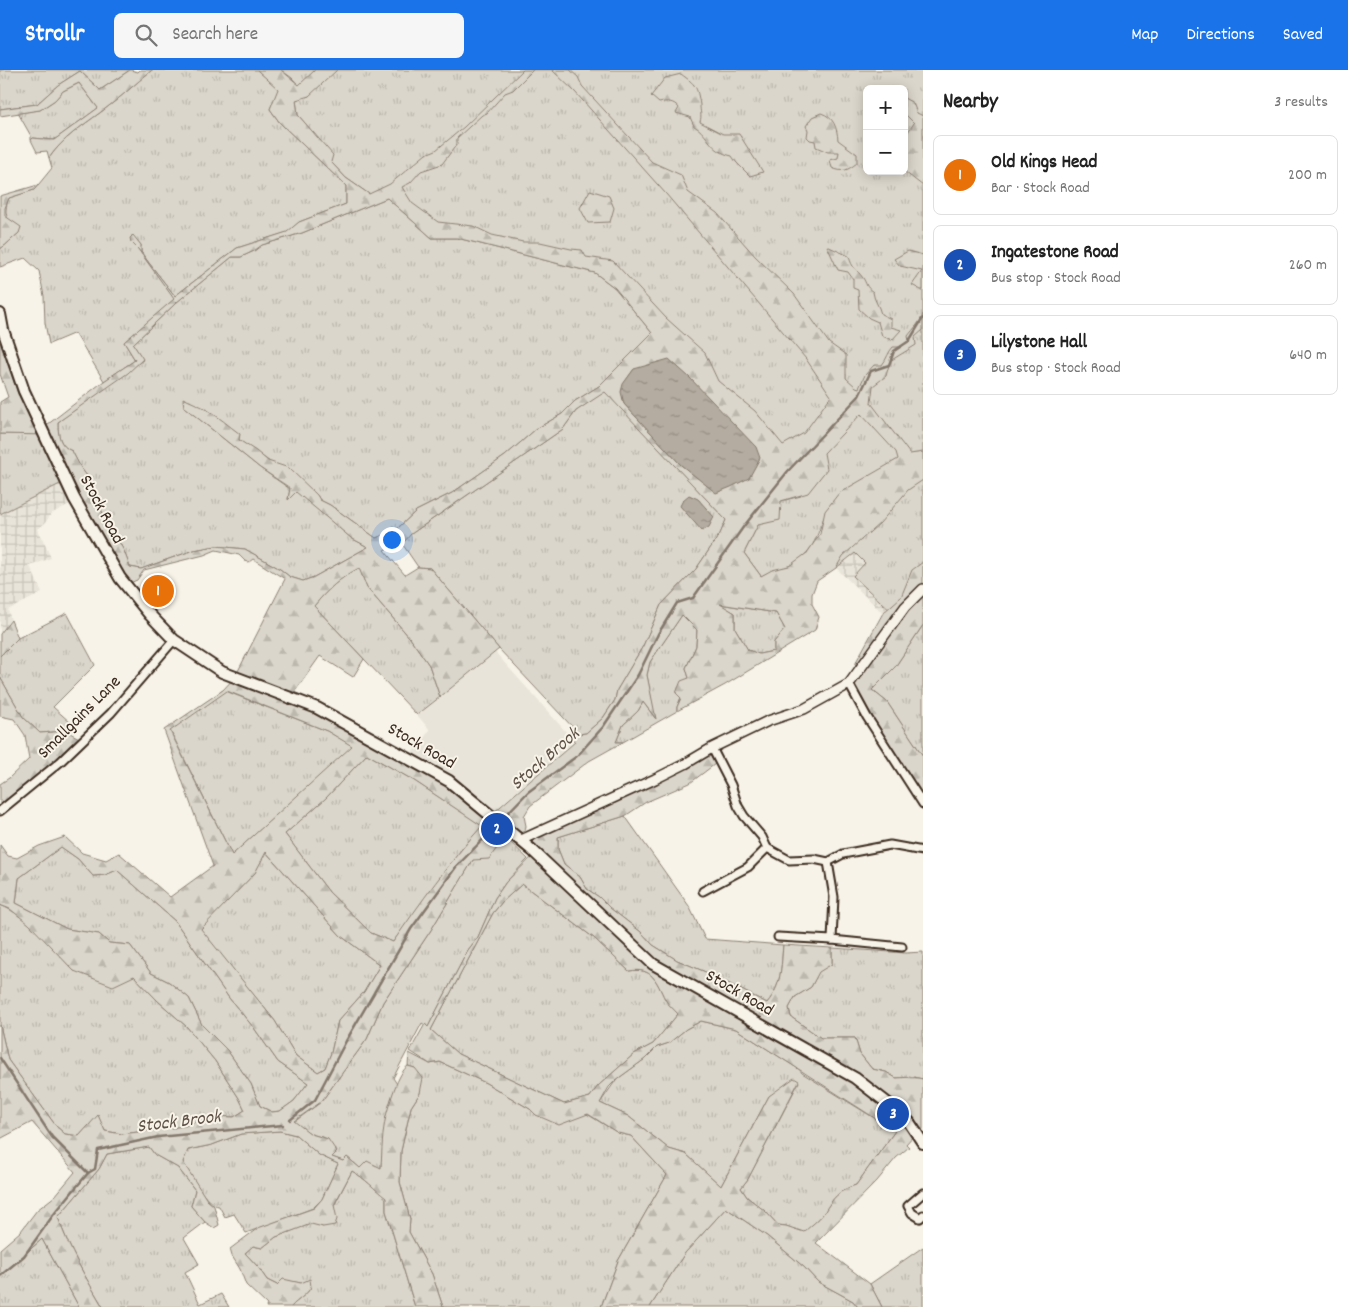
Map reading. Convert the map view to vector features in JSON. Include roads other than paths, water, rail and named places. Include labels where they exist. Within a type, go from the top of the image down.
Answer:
[{"type":"main road","name":"Stock Road","points":[[0,314],[3,330],[24,391],[74,498],[120,578],[150,615],[174,640],[222,672],[317,708],[449,781],[521,840],[653,964],[855,1078],[899,1112],[922,1136]]},
{"type":"street","points":[[521,840],[655,779],[712,748],[768,721],[804,709],[850,684],[905,607],[923,589]]},
{"type":"street","name":"Smallgains Lane","points":[[0,811],[60,762],[111,713],[174,640]]},
{"type":"street","points":[[850,684],[867,717],[923,804]]},
{"type":"street","points":[[712,748],[744,816],[759,832],[767,848],[789,860],[814,859],[828,862],[842,854],[890,845],[923,851]]},
{"type":"street","points":[[703,890],[748,868],[767,848]]},
{"type":"street","points":[[828,862],[834,897],[832,940]]},
{"type":"street","points":[[778,938],[832,940],[902,947]]},
{"type":"street","points":[[923,1193],[908,1206],[912,1213],[920,1218],[923,1215]]},
{"type":"water","points":[[669,359],[689,377],[756,447],[760,458],[749,478],[716,493],[681,465],[624,404],[621,392],[623,384],[634,369]]},
{"type":"water","points":[[689,495],[698,499],[714,517],[709,527],[702,531],[680,506]]},
{"type":"waterway","name":"Stock Brook","points":[[500,821],[528,792],[577,756],[603,727],[638,675],[658,634],[677,603],[693,598],[744,526],[788,471],[859,396],[871,371],[889,365],[894,351],[909,341],[923,318]]},
{"type":"waterway","name":"Stock Brook","points":[[290,1120],[315,1100],[346,1041],[411,929],[456,867],[497,825]]},
{"type":"waterway","points":[[0,1058],[52,1137],[88,1173]]},
{"type":"waterway","name":"Stock Brook","points":[[0,1276],[24,1256],[54,1214],[88,1173],[95,1169],[98,1150],[158,1137],[283,1125]]},
{"type":"place","name":"Old Kings Head","points":[[158,591]]},
{"type":"place","name":"Ingatestone Road","points":[[497,829]]},
{"type":"place","name":"Lilystone Hall","points":[[893,1114]]}]
